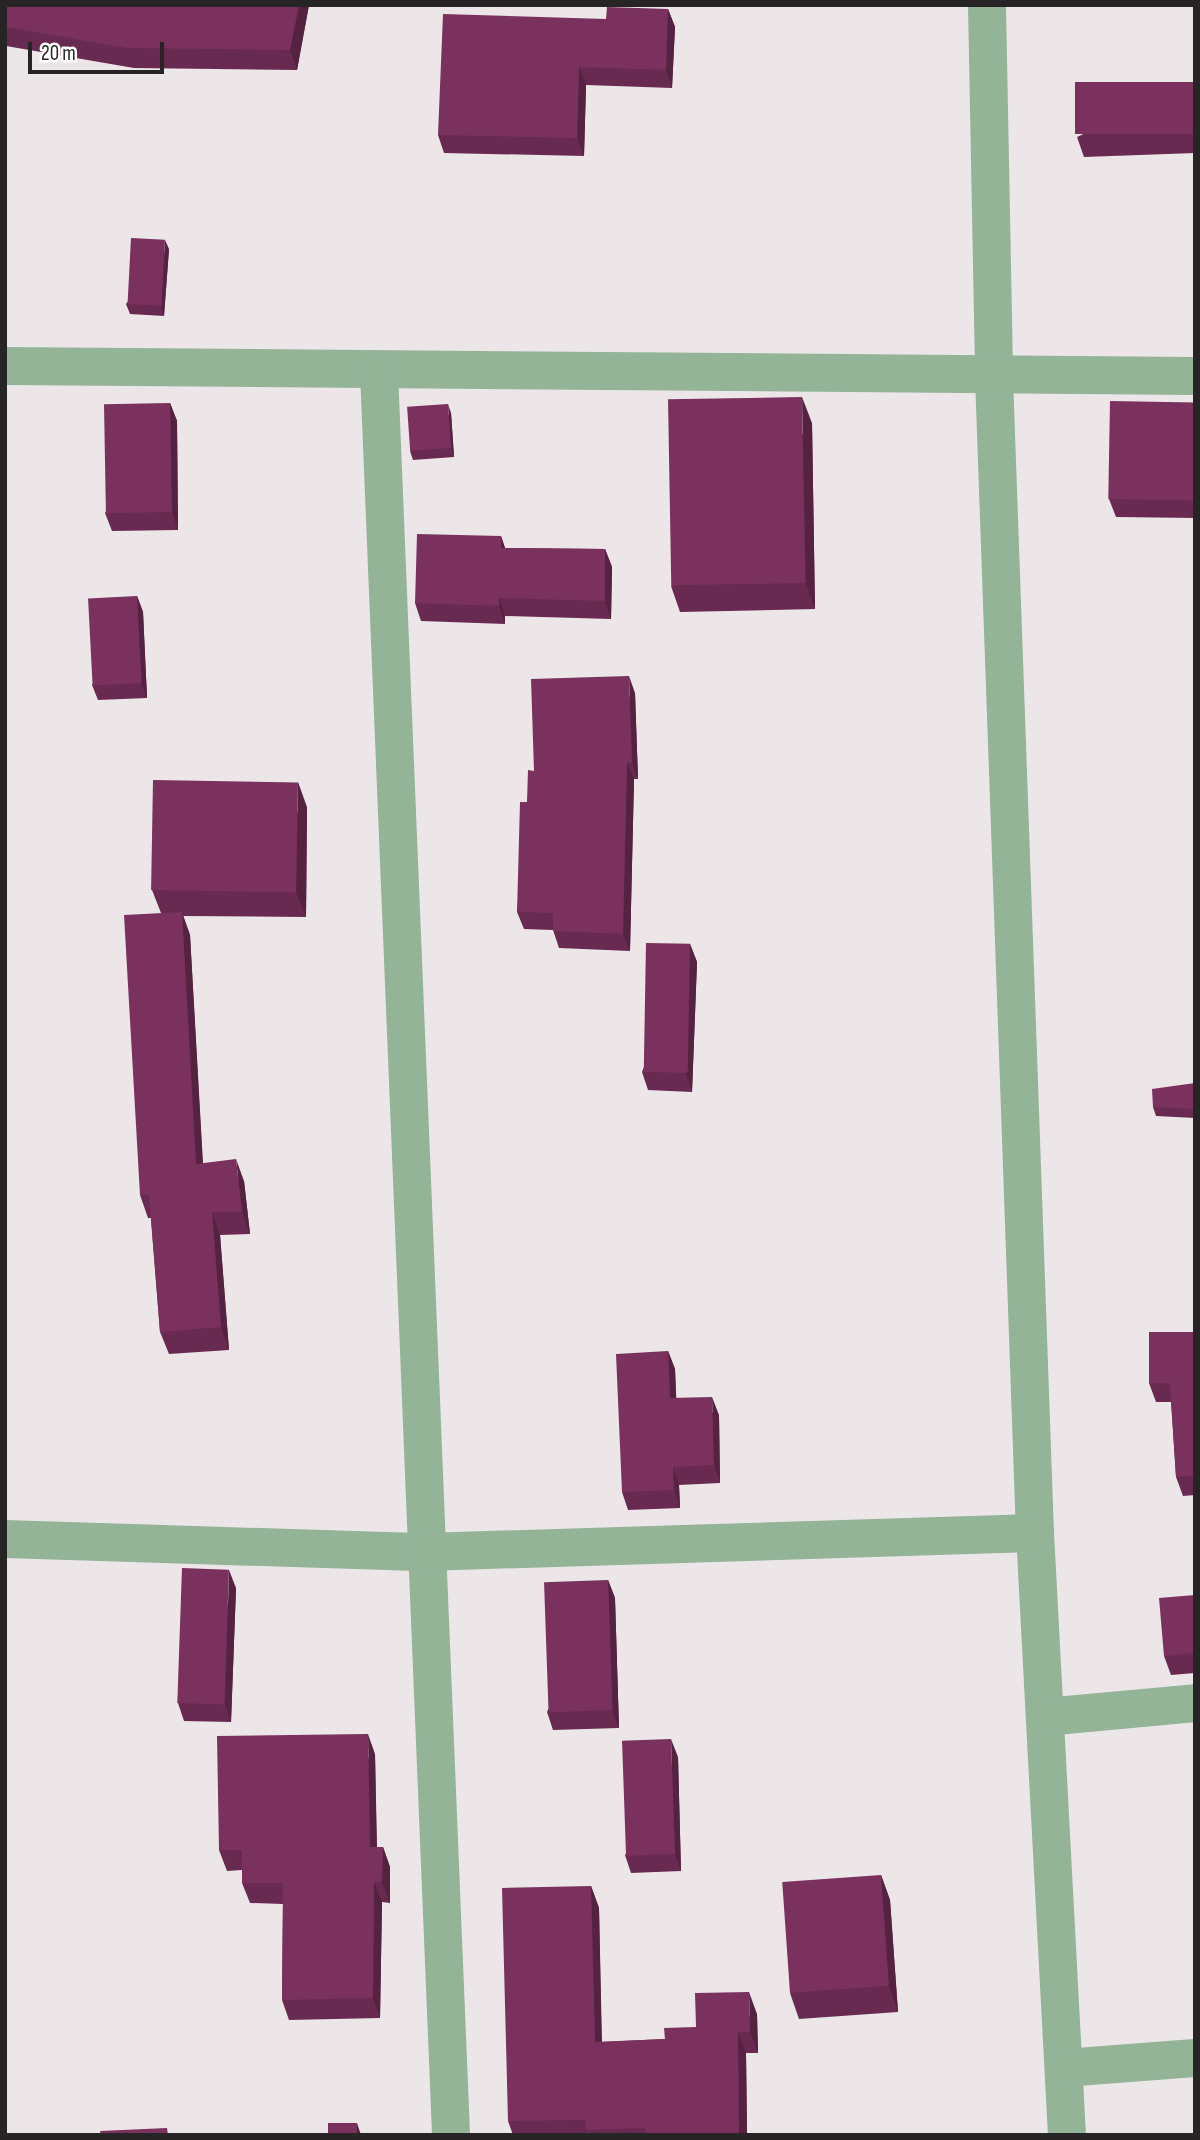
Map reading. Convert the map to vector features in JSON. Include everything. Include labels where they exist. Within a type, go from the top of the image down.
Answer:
[{"type":"street","points":[[988,5],[994,377],[1035,1533],[1068,2135]]},
{"type":"street","points":[[5,366],[379,372],[1195,376]]},
{"type":"street","points":[[379,372],[425,1552],[451,2135]]},
{"type":"street","points":[[5,1539],[425,1552],[1035,1533]]},
{"type":"street","points":[[1045,1717],[1195,1703]]},
{"type":"street","points":[[1064,2068],[1195,2058]]},
{"type":"building","points":[[5,5],[299,5],[290,50],[127,48],[5,27]]},
{"type":"building","points":[[607,7],[668,9],[666,70],[579,67],[577,138],[438,135],[443,14],[606,19]]},
{"type":"building","points":[[1075,82],[1195,82],[1195,134],[1075,134]]},
{"type":"building","points":[[131,238],[165,240],[161,306],[128,304]]},
{"type":"building","points":[[802,397],[805,583],[671,585],[668,399]]},
{"type":"building","points":[[1110,401],[1195,402],[1193,500],[1108,499]]},
{"type":"building","points":[[170,403],[172,512],[106,513],[104,404]]},
{"type":"building","points":[[448,404],[451,448],[410,451],[407,407]]},
{"type":"building","points":[[417,534],[501,536],[501,548],[605,549],[605,601],[499,598],[499,606],[415,603]]},
{"type":"building","points":[[137,596],[142,683],[93,685],[88,599]]},
{"type":"building","points":[[629,676],[632,762],[627,762],[623,934],[553,931],[553,913],[517,912],[520,802],[527,802],[528,770],[534,771],[531,679]]},
{"type":"building","points":[[153,780],[298,783],[296,893],[151,890]]},
{"type":"building","points":[[182,912],[196,1164],[236,1159],[242,1212],[212,1212],[221,1327],[160,1332],[149,1195],[140,1195],[124,915]]},
{"type":"building","points":[[646,943],[690,944],[688,1073],[644,1072]]},
{"type":"building","points":[[1195,1083],[1195,1109],[1153,1107],[1152,1089]]},
{"type":"building","points":[[1149,1332],[1195,1332],[1195,1475],[1176,1477],[1170,1383],[1149,1383]]},
{"type":"building","points":[[668,1351],[670,1398],[712,1397],[714,1465],[673,1467],[674,1490],[622,1492],[616,1354]]},
{"type":"building","points":[[182,1568],[229,1570],[224,1705],[177,1703]]},
{"type":"building","points":[[608,1580],[613,1710],[549,1712],[544,1582]]},
{"type":"building","points":[[1195,1595],[1195,1653],[1164,1656],[1159,1598]]},
{"type":"building","points":[[368,1734],[370,1847],[383,1847],[382,1882],[374,1882],[373,1998],[282,2000],[283,1883],[242,1883],[242,1850],[219,1850],[217,1736]]},
{"type":"building","points":[[671,1739],[675,1854],[626,1856],[622,1741]]},
{"type":"building","points":[[881,1875],[889,1986],[790,1993],[782,1882]]},
{"type":"building","points":[[591,1886],[595,2042],[665,2039],[664,2028],[696,2027],[695,1993],[749,1992],[750,2032],[738,2032],[739,2135],[646,2135],[645,2128],[586,2130],[585,2120],[508,2121],[502,1888]]},
{"type":"building","points":[[328,2123],[357,2123],[357,2135],[328,2135]]},
{"type":"building","points":[[167,2128],[168,2135],[101,2135],[100,2131]]}]
